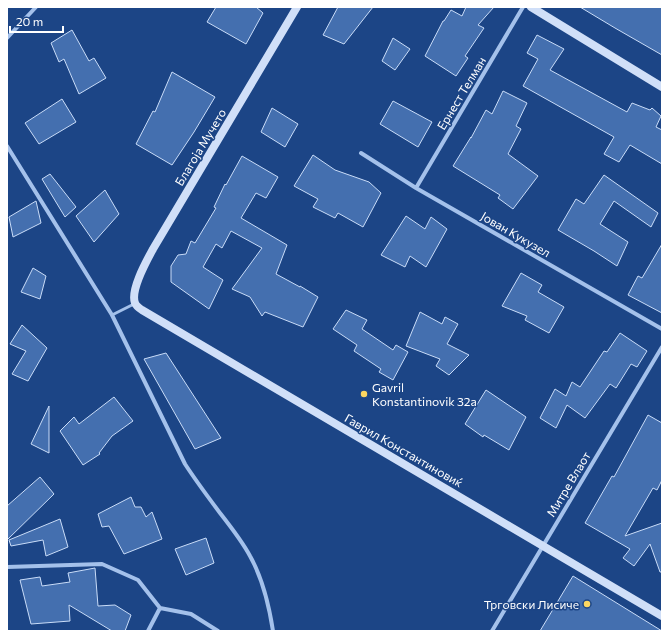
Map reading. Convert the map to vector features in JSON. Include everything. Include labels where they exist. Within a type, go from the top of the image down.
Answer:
[{"type":"street","points":[[7,38],[36,7]]},
{"type":"street","name":"Благоја Мучето","points":[[135,304],[134,298],[138,282],[150,255],[297,7]]},
{"type":"street","name":"Ернест Телман","points":[[416,188],[523,7]]},
{"type":"street","points":[[531,7],[662,87]]},
{"type":"street","points":[[7,146],[112,315],[185,464],[250,555],[261,579],[270,611],[273,631]]},
{"type":"street","name":"Јован Кукузел","points":[[361,153],[416,188],[662,329]]},
{"type":"street","name":"Гаврил Константиновиќ","points":[[135,304],[142,310],[662,616]]},
{"type":"street","name":"Митре Влаот","points":[[492,631],[542,545],[662,347]]},
{"type":"street","points":[[7,567],[102,564],[138,580],[160,608],[191,614],[218,631]]},
{"type":"street","points":[[148,631],[160,608]]},
{"type":"lane","points":[[112,315],[135,304]]},
{"type":"building","points":[[216,7],[256,7],[263,13],[246,44],[207,22]]},
{"type":"building","points":[[338,7],[373,7],[344,44],[323,35]]},
{"type":"building","points":[[466,7],[494,7],[478,25],[484,28],[465,56],[468,58],[456,76],[425,56],[443,21],[451,10],[462,16]]},
{"type":"building","points":[[580,7],[662,7],[662,55],[615,28]]},
{"type":"building","points":[[72,30],[89,61],[94,58],[106,78],[79,94],[64,59],[59,62],[51,43]]},
{"type":"building","points":[[537,35],[564,49],[550,70],[627,112],[632,103],[650,110],[652,108],[661,116],[656,127],[662,130],[662,164],[630,145],[619,162],[604,154],[614,137],[523,86],[538,59],[527,53]]},
{"type":"building","points":[[393,38],[410,49],[395,70],[382,61]]},
{"type":"building","points":[[172,72],[215,97],[172,165],[136,144],[153,111],[155,112]]},
{"type":"building","points":[[503,91],[527,103],[516,126],[521,129],[508,154],[538,176],[513,209],[498,198],[500,195],[453,166],[471,138],[486,110],[492,114]]},
{"type":"building","points":[[62,99],[76,122],[39,144],[25,123]]},
{"type":"building","points":[[393,101],[432,122],[418,147],[380,124]]},
{"type":"building","points":[[272,108],[298,124],[285,147],[261,132]]},
{"type":"building","points":[[313,155],[335,170],[369,182],[381,193],[363,227],[338,213],[335,218],[313,207],[318,199],[294,186]]},
{"type":"building","points":[[242,156],[278,177],[266,198],[256,193],[241,218],[287,245],[276,274],[318,297],[303,327],[265,312],[262,316],[250,297],[232,289],[262,248],[231,231],[222,248],[216,244],[203,267],[223,280],[209,309],[171,282],[171,266],[178,255],[186,254],[191,241],[195,243],[216,208],[214,207],[225,184],[226,185]]},
{"type":"building","points":[[50,174],[76,207],[65,217],[42,179]]},
{"type":"building","points":[[604,175],[658,213],[651,227],[614,201],[600,224],[628,242],[617,266],[558,230],[576,199],[584,204]]},
{"type":"building","points":[[105,190],[119,214],[94,242],[76,216]]},
{"type":"building","points":[[36,201],[41,223],[13,237],[9,217]]},
{"type":"building","points":[[406,216],[425,229],[431,217],[447,229],[426,267],[410,256],[405,267],[381,255]]},
{"type":"building","points":[[662,244],[662,313],[628,295],[638,276],[642,278]]},
{"type":"building","points":[[33,268],[46,276],[40,299],[21,292]]},
{"type":"building","points":[[521,273],[542,285],[538,292],[564,307],[549,333],[525,320],[527,316],[502,306]]},
{"type":"building","points":[[346,310],[367,320],[362,329],[393,350],[396,345],[408,352],[393,380],[379,372],[381,369],[354,351],[357,345],[333,329]]},
{"type":"building","points":[[420,312],[442,324],[445,317],[458,324],[447,344],[469,355],[449,375],[436,366],[440,359],[406,346]]},
{"type":"building","points":[[22,325],[47,348],[28,381],[12,374],[26,351],[10,344]]},
{"type":"building","points":[[620,333],[647,351],[637,367],[631,364],[616,388],[610,384],[585,418],[567,405],[556,428],[540,418],[555,389],[566,396],[572,382],[580,387],[604,351],[607,352]]},
{"type":"building","points":[[166,353],[221,438],[195,449],[144,359]]},
{"type":"building","points":[[486,390],[526,417],[509,450],[484,435],[483,437],[465,424]]},
{"type":"building","points":[[114,397],[133,421],[112,436],[99,453],[100,454],[83,465],[60,431],[74,417],[79,424]]},
{"type":"building","points":[[49,406],[49,453],[31,444]]},
{"type":"building","points":[[648,415],[662,423],[662,480],[657,490],[653,488],[625,536],[662,523],[662,572],[660,572],[650,544],[634,566],[623,558],[630,549],[585,523],[612,476],[614,477]]},
{"type":"building","points":[[40,477],[54,494],[7,540],[7,506]]},
{"type":"building","points":[[131,497],[135,507],[141,507],[146,517],[152,512],[162,539],[124,554],[109,526],[102,527],[98,514]]},
{"type":"building","points":[[60,519],[68,547],[46,556],[43,540],[11,546],[9,540]]},
{"type":"building","points":[[206,538],[214,563],[186,575],[175,549]]},
{"type":"building","points":[[95,568],[98,606],[115,605],[131,615],[125,631],[112,631],[69,605],[70,621],[31,624],[20,580],[40,577],[42,586],[70,582],[68,573]]},
{"type":"building","name":"Трговски Лисиче","points":[[573,576],[662,631],[540,631]]},
{"type":"place","name":"Gavril Konstantinovik 32a","points":[[364,394]]},
{"type":"place","name":"Трговски Лисиче","points":[[587,604]]}]
